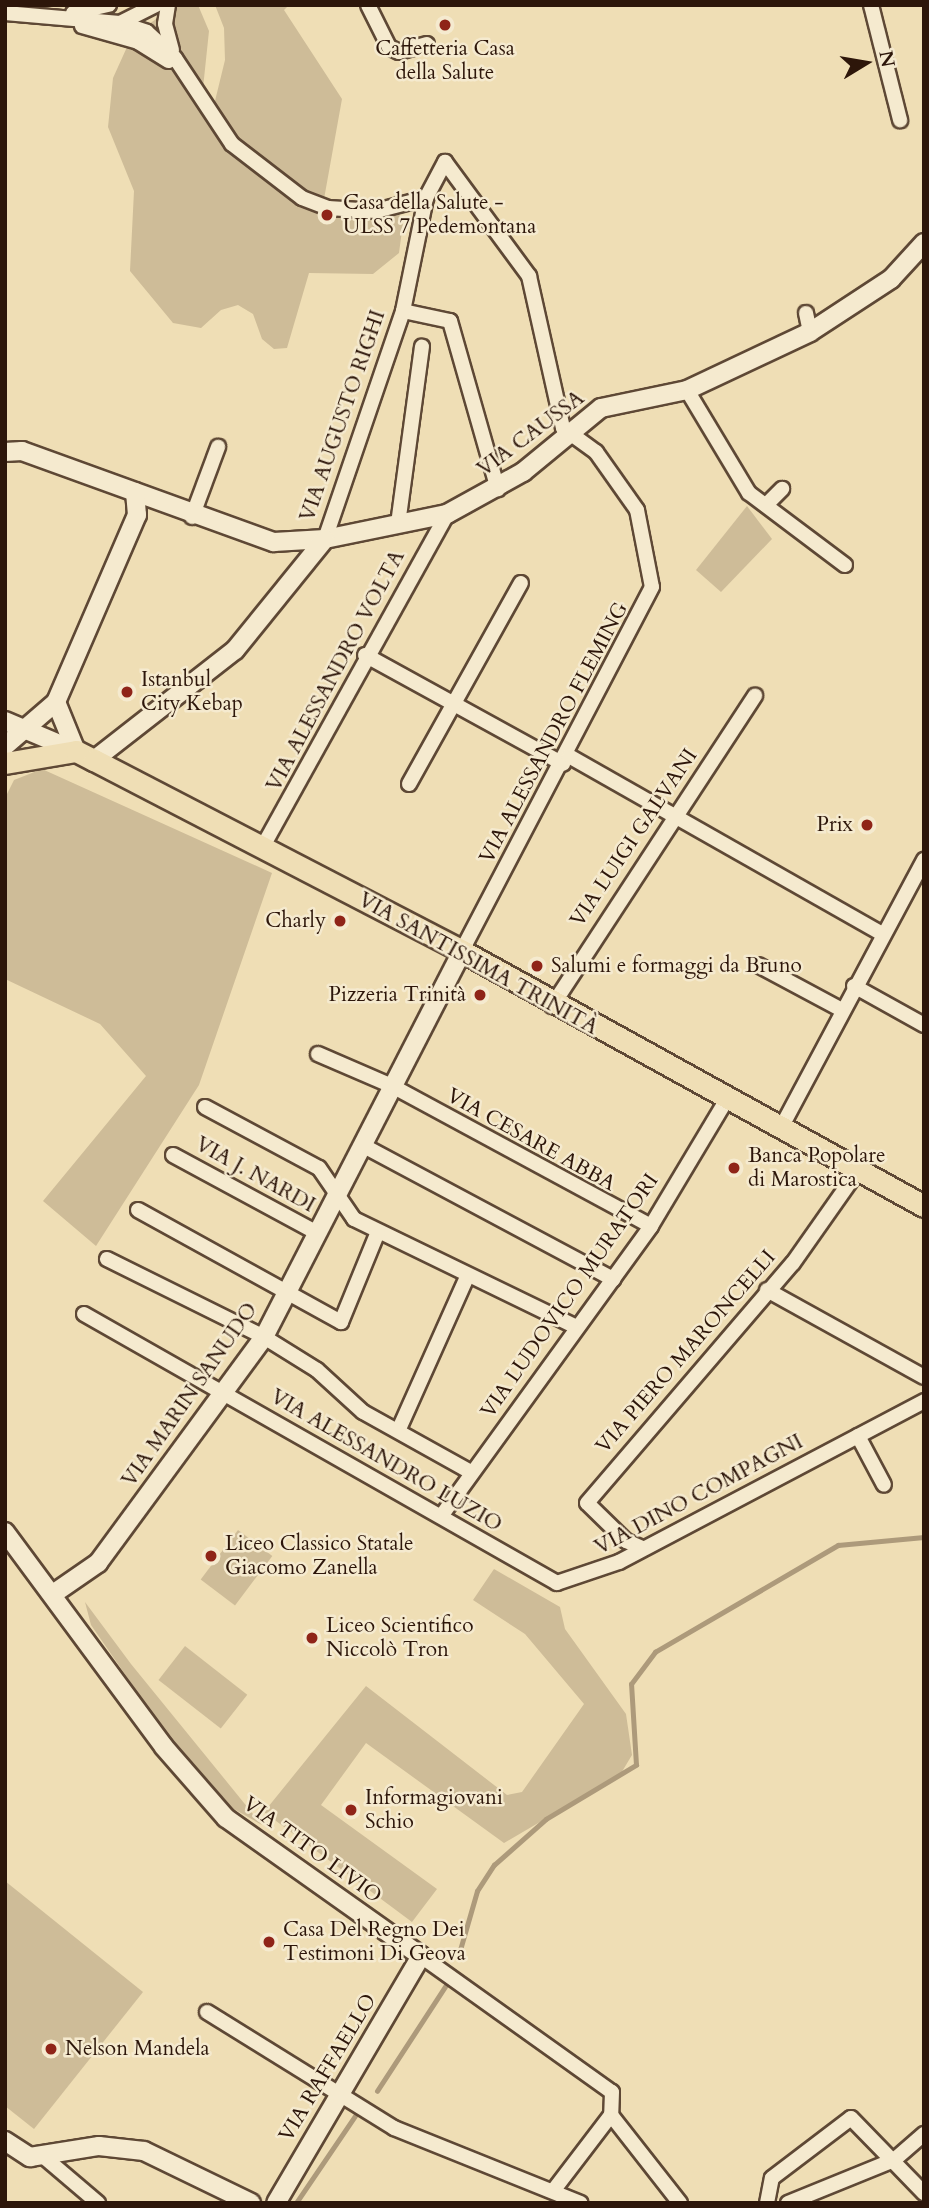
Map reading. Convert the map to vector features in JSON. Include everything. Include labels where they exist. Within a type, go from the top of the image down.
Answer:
[{"type":"main road","points":[[5,763],[85,755]]},
{"type":"main road","name":"VIA SANTISSIMA TRINITÀ","points":[[85,755],[462,951],[552,1006],[782,1126],[924,1206]]},
{"type":"street","points":[[45,17],[109,5]]},
{"type":"street","points":[[120,23],[156,5]]},
{"type":"street","points":[[168,5],[164,24],[175,58],[232,144],[302,198],[328,208],[376,211],[426,198]]},
{"type":"street","points":[[368,5],[389,47],[399,51],[427,44]]},
{"type":"street","points":[[871,5],[900,120]]},
{"type":"street","points":[[9,15],[120,23],[147,32],[175,58]]},
{"type":"street","points":[[64,19],[138,41],[190,82]]},
{"type":"street","name":"VIA AUGUSTO RIGHI","points":[[85,755],[235,650],[325,539],[403,311],[426,198],[444,162],[493,236],[523,265],[566,432]]},
{"type":"street","name":"VIA CAUSSA","points":[[5,438],[13,451],[135,492],[192,517],[275,542],[325,539],[447,514],[498,489],[566,432],[601,408],[687,390],[810,332],[891,279],[924,243]]},
{"type":"street","points":[[403,311],[450,321],[498,489]]},
{"type":"street","points":[[806,313],[810,332]]},
{"type":"street","points":[[398,524],[422,346]]},
{"type":"street","points":[[687,390],[736,473],[766,505],[845,565]]},
{"type":"street","name":"VIA ALESSANDRO FLEMING","points":[[462,951],[566,760],[652,587],[637,510],[596,452],[566,432]]},
{"type":"street","points":[[192,517],[218,447]]},
{"type":"street","points":[[766,505],[782,489]]},
{"type":"street","points":[[5,746],[56,702],[137,515],[135,492]]},
{"type":"street","name":"VIA ALESSANDRO VOLTA","points":[[262,848],[365,655],[447,514]]},
{"type":"street","points":[[409,785],[521,583]]},
{"type":"street","points":[[365,655],[452,705],[674,813],[882,934]]},
{"type":"street","name":"VIA LUIGI GALVANI","points":[[552,1006],[674,813],[755,696]]},
{"type":"street","points":[[56,702],[85,755]]},
{"type":"street","name":"VIA SANTISSIMA TRINITÀ","points":[[5,721],[29,728],[85,755]]},
{"type":"street","points":[[782,1126],[854,986],[924,860]]},
{"type":"street","name":"VIA MARIN SANUDO","points":[[53,1594],[98,1563],[264,1337],[462,951]]},
{"type":"street","points":[[758,965],[842,1010]]},
{"type":"street","points":[[854,986],[924,1025]]},
{"type":"street","points":[[318,1054],[392,1086]]},
{"type":"street","name":"VIA CESARE ABBA","points":[[392,1086],[651,1226]]},
{"type":"street","name":"VIA LUDOVICO MURATORI","points":[[442,1515],[469,1471],[651,1226],[727,1099]]},
{"type":"street","points":[[205,1107],[319,1167],[354,1219],[467,1277],[576,1327]]},
{"type":"street","points":[[362,1146],[613,1279]]},
{"type":"street","name":"VIA J. NARDI","points":[[173,1154],[317,1233]]},
{"type":"street","name":"VIA PIERO MARONCELLI","points":[[642,1548],[587,1503],[767,1290],[859,1169]]},
{"type":"street","points":[[138,1210],[341,1322],[378,1232]]},
{"type":"street","points":[[107,1259],[264,1337],[317,1370],[363,1412],[398,1429],[469,1471]]},
{"type":"street","points":[[398,1429],[467,1277]]},
{"type":"street","points":[[767,1290],[924,1377]]},
{"type":"street","name":"VIA ALESSANDRO LUZIO","points":[[84,1314],[223,1396],[281,1421],[558,1583]]},
{"type":"street","name":"VIA DINO COMPAGNI","points":[[558,1583],[590,1575],[924,1401]]},
{"type":"street","points":[[858,1436],[884,1485]]},
{"type":"street","name":"VIA TITO LIVIO","points":[[5,1532],[164,1747],[226,1818],[587,2070],[612,2092],[611,2115]]},
{"type":"street","name":"VIA RAFFAELLO","points":[[276,2203],[337,2093],[421,1956]]},
{"type":"street","points":[[206,2012],[337,2093],[464,2160],[581,2203]]},
{"type":"street","points":[[553,2191],[611,2115],[680,2203]]},
{"type":"street","points":[[767,2203],[772,2178],[851,2118],[924,2193]]},
{"type":"street","points":[[789,2203],[894,2160],[924,2134]]},
{"type":"street","points":[[5,2141],[30,2157],[44,2157],[99,2146],[144,2151],[251,2203]]},
{"type":"street","points":[[44,2157],[98,2203]]},
{"type":"shaded area","points":[[176,5],[198,5],[209,31],[201,107],[299,200],[397,210],[403,223],[399,253],[373,274],[309,273],[287,348],[274,349],[262,339],[253,314],[238,305],[221,310],[201,328],[173,323],[130,271],[134,191],[108,127],[113,78],[132,36]]},
{"type":"shaded area","points":[[215,5],[289,5],[284,10],[342,99],[324,199],[308,196],[259,164],[214,105],[225,60],[224,28]]},
{"type":"shaded area","points":[[747,506],[772,539],[721,592],[696,570]]},
{"type":"shaded area","points":[[42,769],[272,873],[199,1085],[96,1246],[43,1201],[146,1076],[100,1024],[5,979],[5,798],[14,780]]},
{"type":"shaded area","points":[[238,1530],[272,1556],[235,1605],[201,1580]]},
{"type":"shaded area","points":[[494,1569],[560,1607],[565,1629],[626,1714],[632,1755],[620,1775],[504,1843],[366,1743],[321,1805],[437,1889],[412,1922],[264,1812],[366,1686],[507,1795],[522,1792],[584,1704],[525,1634],[473,1600]]},
{"type":"shaded area","points":[[85,1602],[131,1664],[262,1825],[225,1804],[187,1764],[91,1625]]},
{"type":"shaded area","points":[[185,1646],[247,1695],[221,1729],[159,1680]]},
{"type":"shaded area","name":"Nelson Mandela","points":[[5,1881],[143,1992],[34,2129],[5,2106]]},
{"type":"waterway","points":[[460,1950],[477,1891],[494,1865],[546,1819],[636,1765],[631,1684],[655,1652],[838,1545],[924,1537]]},
{"type":"waterway","points":[[377,2091],[446,1985]]},
{"type":"waterway","points":[[296,2203],[355,2116]]},
{"type":"place","name":"Caffetteria Casa della Salute","points":[[445,25]]},
{"type":"place","name":"Casa della Salute - ULSS 7 Pedemontana","points":[[327,215]]},
{"type":"place","name":"Istanbul City Kebap","points":[[127,692]]},
{"type":"place","name":"Prix","points":[[867,825]]},
{"type":"place","name":"Charly","points":[[340,921]]},
{"type":"place","name":"Salumi e formaggi da Bruno","points":[[537,966]]},
{"type":"place","name":"Pizzeria Trinità","points":[[480,995]]},
{"type":"place","name":"Banca Popolare di Marostica","points":[[734,1168]]},
{"type":"place","name":"Liceo Classico Statale Giacomo Zanella","points":[[211,1556]]},
{"type":"place","name":"Liceo Scientifico Niccolò Tron","points":[[312,1638]]},
{"type":"place","name":"Informagiovani Schio","points":[[351,1810]]},
{"type":"place","name":"Casa Del Regno Dei Testimoni Di Geova","points":[[269,1942]]},
{"type":"place","name":"Nelson Mandela","points":[[51,2049]]}]
